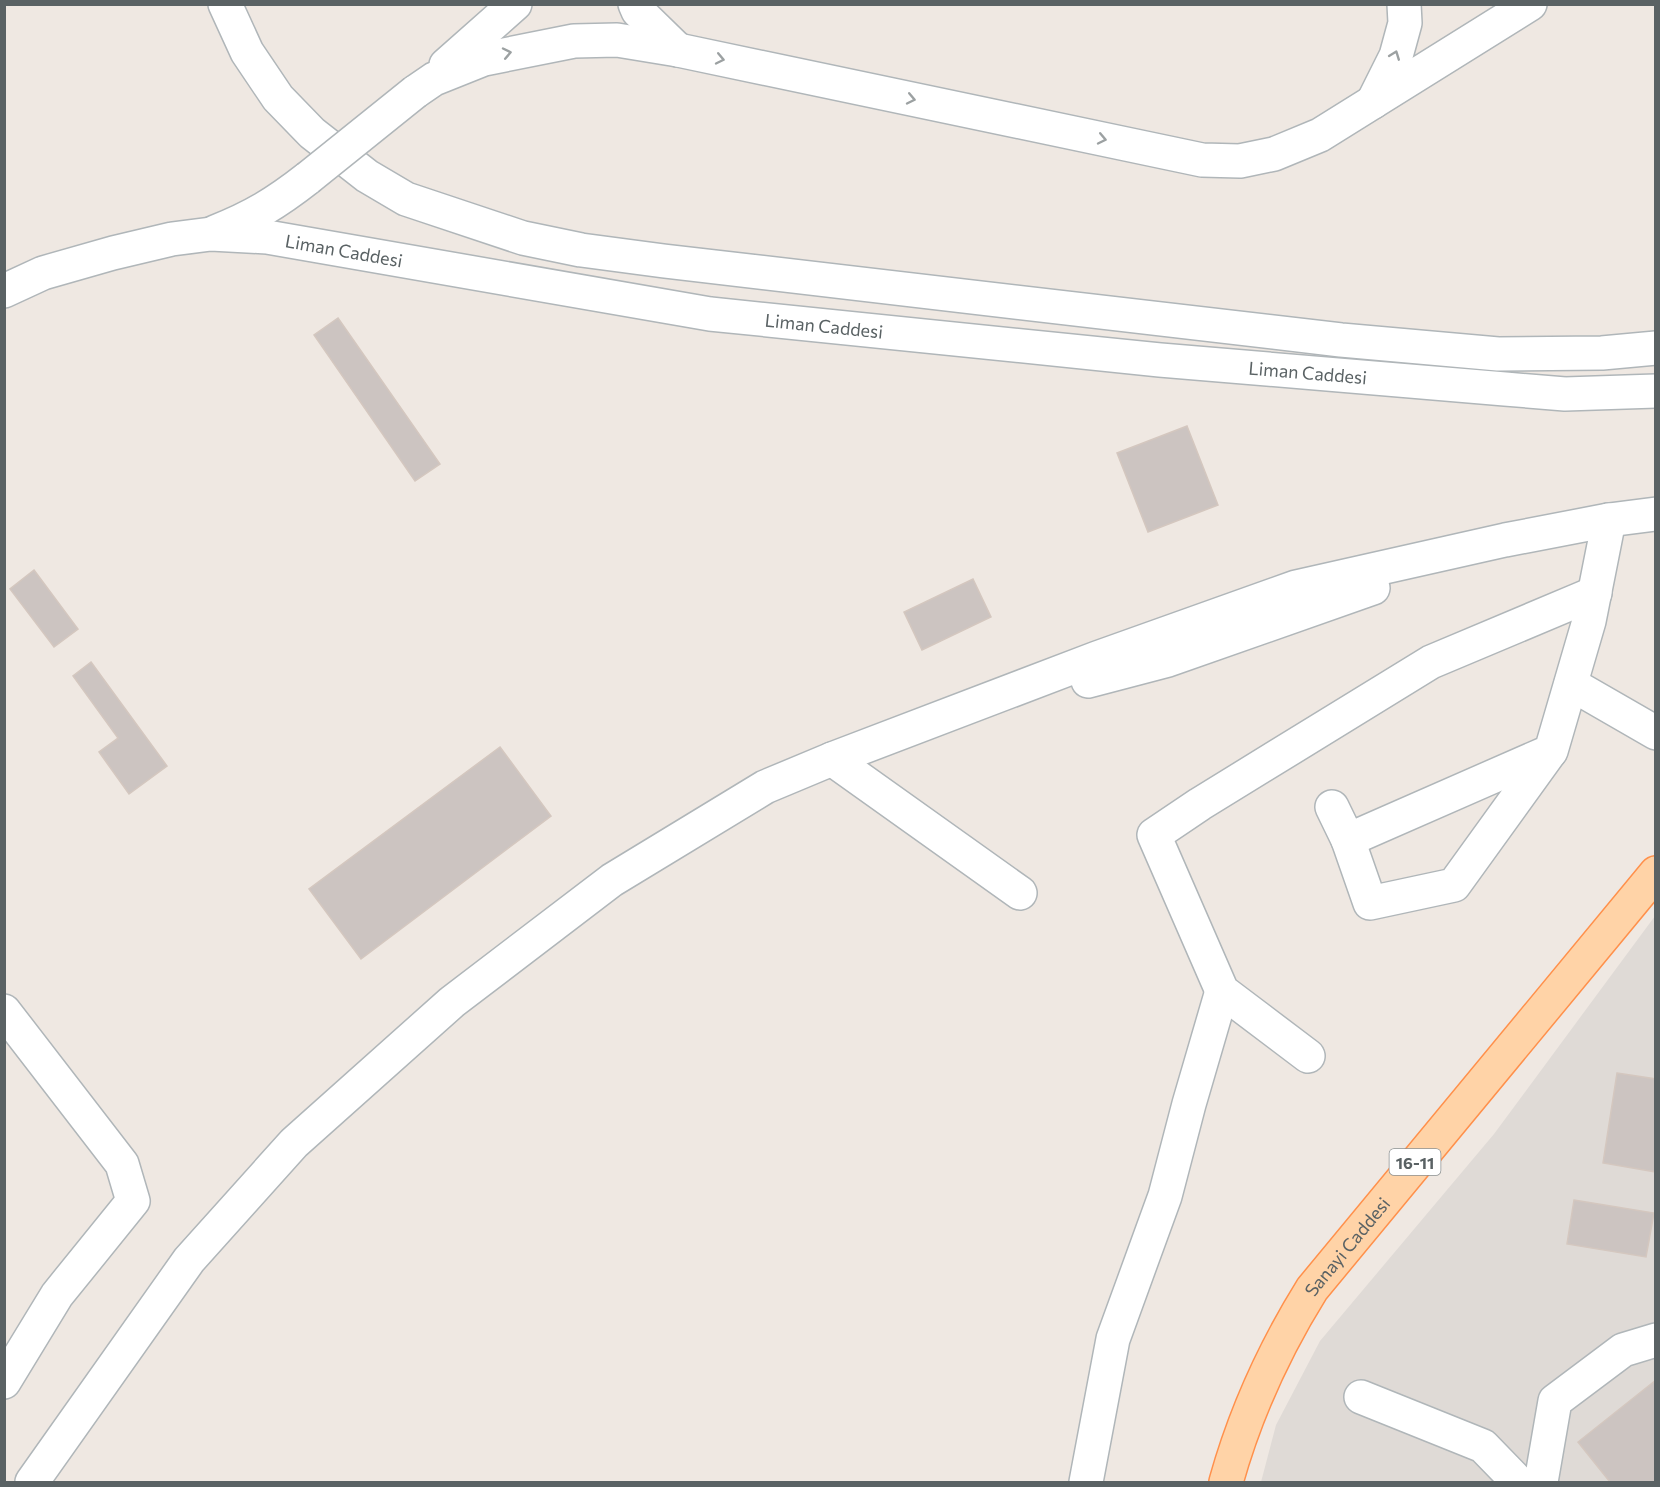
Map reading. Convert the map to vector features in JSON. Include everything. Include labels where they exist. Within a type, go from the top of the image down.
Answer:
[{"type":"main road","name":"Sanayi Caddesi","points":[[1226,1482],[1251,1408],[1267,1370],[1289,1326],[1312,1289],[1656,873]]},
{"type":"street","points":[[225,4],[247,52],[278,98],[312,133],[367,176],[406,199],[523,238],[581,250],[676,263],[1341,340],[1498,354],[1602,353],[1656,348]]},
{"type":"street","points":[[211,234],[236,224],[277,202],[415,92],[515,4]]},
{"type":"street","points":[[635,4],[638,11],[678,50]]},
{"type":"street","points":[[1372,102],[1396,56],[1406,23],[1404,4]]},
{"type":"street","points":[[415,92],[434,79],[484,59],[574,41],[617,40],[678,50],[1202,160],[1240,161],[1274,154],[1320,135],[1530,4]]},
{"type":"street","name":"Liman Caddesi","points":[[4,291],[43,273],[172,238],[211,234],[267,237],[710,314],[1160,360],[1565,394],[1656,391]]},
{"type":"street","points":[[32,1482],[189,1260],[294,1143],[452,1002],[612,880],[765,787],[955,712],[1092,639],[1293,565],[1505,540],[1609,519],[1656,514]]},
{"type":"street","points":[[1332,807],[1348,840],[1370,903],[1454,885],[1551,751],[1589,621],[1609,519]]},
{"type":"street","points":[[955,712],[1100,679],[1168,660],[1505,540]]},
{"type":"street","points":[[1308,1056],[1222,992],[1154,836],[1200,804],[1431,662],[1595,593]]},
{"type":"street","points":[[1571,684],[1656,733]]},
{"type":"street","points":[[1348,840],[1551,751]]},
{"type":"street","points":[[832,759],[1020,893]]},
{"type":"street","points":[[1086,1482],[1113,1339],[1165,1196],[1222,992]]},
{"type":"street","points":[[4,1011],[122,1164],[133,1202],[57,1295],[4,1382]]},
{"type":"street","points":[[1541,1482],[1555,1401],[1623,1350],[1656,1340]]},
{"type":"street","points":[[1361,1397],[1483,1446],[1518,1482]]},
{"type":"shaded area","points":[[1655,916],[1655,1482],[1261,1482],[1276,1425],[1320,1341],[1494,1134]]},
{"type":"building","points":[[338,318],[440,464],[415,481],[314,335]]},
{"type":"building","points":[[1187,426],[1218,505],[1148,532],[1117,453]]},
{"type":"building","points":[[34,570],[78,629],[54,647],[10,589]]},
{"type":"building","points":[[973,579],[991,617],[922,650],[904,612]]},
{"type":"building","points":[[91,662],[167,766],[129,794],[99,752],[118,738],[73,676]]},
{"type":"building","points":[[500,747],[551,816],[361,959],[309,889]]},
{"type":"building","points":[[1617,1073],[1656,1079],[1656,1172],[1603,1163]]},
{"type":"building","points":[[1574,1200],[1654,1213],[1646,1257],[1567,1244]]},
{"type":"building","points":[[1656,1380],[1656,1482],[1610,1482],[1578,1442]]}]
